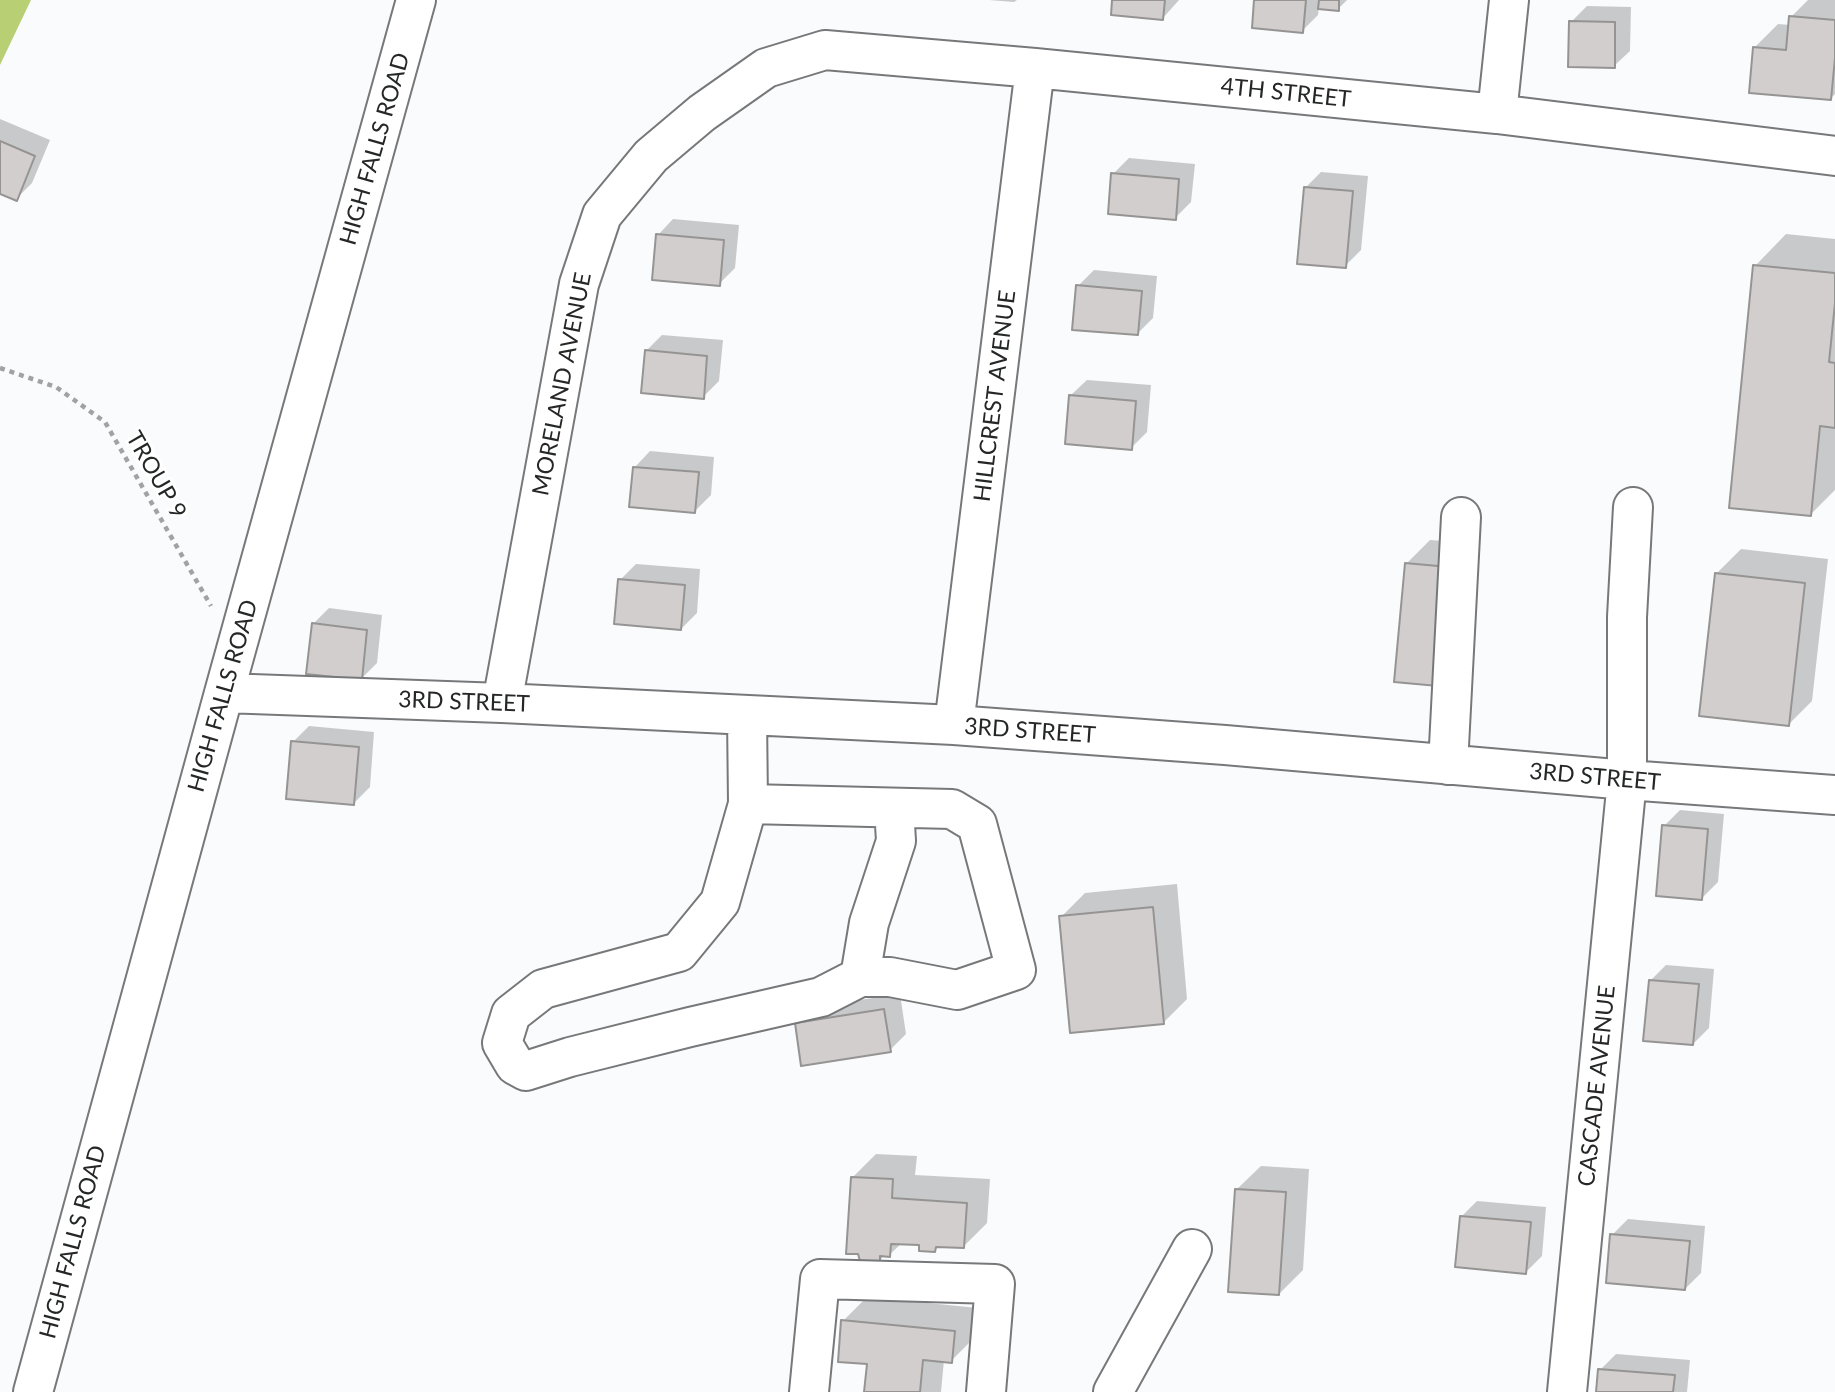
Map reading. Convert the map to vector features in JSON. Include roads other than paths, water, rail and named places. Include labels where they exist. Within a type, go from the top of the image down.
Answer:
[{"type":"street","name":"HIGH FALLS ROAD","points":[[33,1392],[223,693],[416,0]]},
{"type":"street","points":[[1497,114],[1509,0]]},
{"type":"street","name":"4TH STREET","points":[[743,84],[766,68],[825,50],[1497,114],[1835,156]]},
{"type":"street","name":"HILLCREST AVENUE","points":[[954,725],[1035,68]]},
{"type":"street","name":"MORELAND AVENUE","points":[[502,703],[579,284],[602,215],[651,156],[702,113],[743,84]]},
{"type":"street","name":"CASCADE AVENUE","points":[[1567,1392],[1627,780],[1627,617],[1633,507]]},
{"type":"street","points":[[1448,765],[1461,517]]},
{"type":"street","name":"3RD STREET","points":[[223,693],[502,703],[954,725],[1835,795]]},
{"type":"street","points":[[747,715],[748,804],[720,902],[680,952],[543,989],[511,1014],[502,1042],[515,1065],[526,1071],[690,1027],[821,997],[860,977],[890,977],[957,990],[1016,970],[977,824],[952,809],[748,804]]},
{"type":"street","points":[[860,977],[869,923],[896,841],[894,808]]},
{"type":"street","points":[[1113,1392],[1192,1249]]},
{"type":"street","points":[[809,1392],[820,1279],[995,1284],[986,1392]]}]
